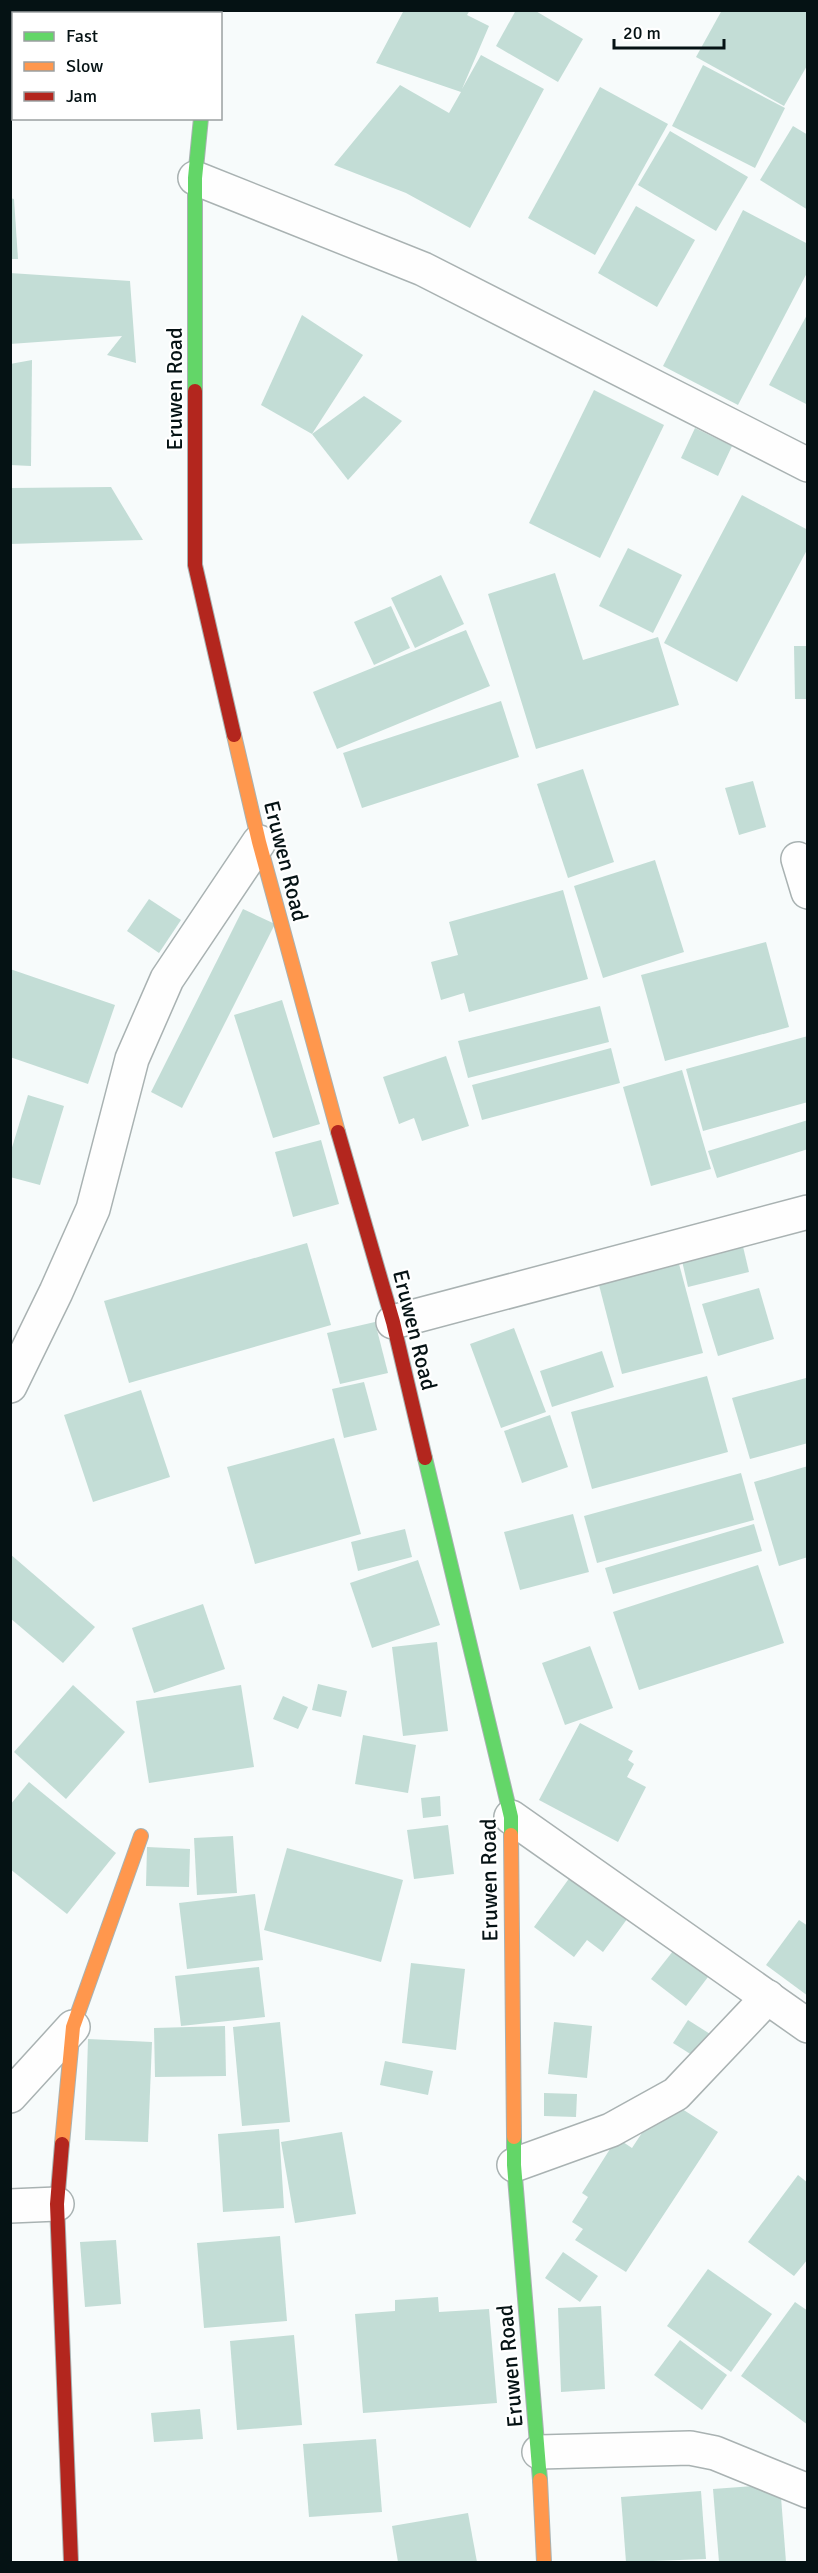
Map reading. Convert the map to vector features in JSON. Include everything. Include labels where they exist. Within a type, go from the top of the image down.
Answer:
[{"type":"street","name":"Eruwen Road","points":[[201,120],[195,178],[195,565],[259,842],[303,1010],[393,1322],[510,1817],[514,2165],[539,2451],[544,2562]]},
{"type":"street","points":[[195,178],[423,269],[807,465]]},
{"type":"street","points":[[10,1386],[57,1292],[93,1209],[132,1059],[167,979],[259,842]]},
{"type":"street","points":[[798,859],[807,892]]},
{"type":"street","points":[[393,1322],[807,1212]]},
{"type":"street","points":[[510,1817],[807,2026]]},
{"type":"street","points":[[71,2562],[57,2204],[73,2027],[141,1836]]},
{"type":"street","points":[[514,2165],[611,2130],[676,2094],[768,1997]]},
{"type":"street","points":[[10,2096],[73,2027]]},
{"type":"street","points":[[10,2206],[57,2204]]},
{"type":"street","points":[[539,2451],[690,2448],[715,2453],[807,2491]]},
{"type":"building","points":[[10,10],[128,10],[128,12],[12,12],[12,36],[10,36]]},
{"type":"building","points":[[141,10],[186,10],[186,12],[142,12]]},
{"type":"building","points":[[404,10],[470,10],[467,15],[489,26],[462,89],[481,55],[544,89],[470,228],[406,193],[334,165],[400,85],[449,113],[461,92],[376,63]]},
{"type":"building","points":[[516,10],[534,10],[583,39],[558,82],[496,46]]},
{"type":"building","points":[[722,10],[808,10],[808,64],[784,106],[696,57]]},
{"type":"building","points":[[703,65],[785,108],[755,168],[672,126]]},
{"type":"building","points":[[600,87],[668,124],[595,255],[528,218]]},
{"type":"building","points":[[793,126],[808,135],[808,210],[760,180]]},
{"type":"building","points":[[670,131],[748,177],[716,231],[638,185]]},
{"type":"building","points":[[10,198],[14,199],[18,259],[10,259]]},
{"type":"building","points":[[636,206],[695,240],[657,307],[598,273]]},
{"type":"building","points":[[743,210],[808,244],[808,271],[738,405],[663,366]]},
{"type":"building","points":[[10,273],[130,281],[136,363],[107,355],[122,336],[10,344]]},
{"type":"building","points":[[808,313],[808,405],[769,385]]},
{"type":"building","points":[[302,315],[363,355],[312,434],[261,405]]},
{"type":"building","points":[[32,360],[31,466],[10,465],[10,364]]},
{"type":"building","points":[[594,390],[664,425],[600,558],[529,523]]},
{"type":"building","points":[[364,396],[402,421],[348,480],[312,434]]},
{"type":"building","points":[[695,428],[732,446],[718,476],[681,458]]},
{"type":"building","points":[[111,487],[143,540],[10,544],[10,488]]},
{"type":"building","points":[[742,495],[808,530],[808,548],[737,682],[664,643]]},
{"type":"building","points":[[628,548],[682,575],[653,633],[599,606]]},
{"type":"building","points":[[555,573],[583,660],[658,637],[679,705],[536,749],[488,594]]},
{"type":"building","points":[[441,575],[464,624],[415,648],[391,598]]},
{"type":"building","points":[[391,606],[410,648],[374,665],[354,622]]},
{"type":"building","points":[[466,630],[490,686],[337,749],[313,692]]},
{"type":"building","points":[[794,646],[808,646],[808,699],[795,699]]},
{"type":"building","points":[[501,701],[519,757],[362,808],[343,753]]},
{"type":"building","points":[[583,769],[614,862],[568,878],[537,784]]},
{"type":"building","points":[[753,781],[766,827],[739,835],[725,788]]},
{"type":"building","points":[[655,860],[684,952],[603,978],[574,886]]},
{"type":"building","points":[[563,890],[588,979],[469,1012],[464,993],[441,1000],[431,962],[458,955],[449,922]]},
{"type":"building","points":[[149,899],[181,920],[159,953],[127,931]]},
{"type":"building","points":[[243,909],[275,924],[182,1108],[151,1092]]},
{"type":"building","points":[[766,942],[789,1027],[665,1061],[641,975]]},
{"type":"building","points":[[10,969],[115,1005],[88,1084],[10,1057]]},
{"type":"building","points":[[282,1000],[320,1124],[273,1138],[234,1015]]},
{"type":"building","points":[[600,1006],[609,1042],[468,1078],[458,1041]]},
{"type":"building","points":[[808,1036],[808,1102],[703,1131],[686,1069]]},
{"type":"building","points":[[611,1048],[620,1083],[482,1120],[472,1085]]},
{"type":"building","points":[[446,1056],[469,1126],[422,1141],[414,1118],[399,1124],[383,1077]]},
{"type":"building","points":[[682,1070],[711,1169],[651,1186],[623,1087]]},
{"type":"building","points":[[28,1095],[64,1106],[40,1185],[10,1177],[10,1154]]},
{"type":"building","points":[[808,1120],[808,1149],[717,1178],[708,1151]]},
{"type":"building","points":[[321,1140],[339,1204],[293,1217],[275,1152]]},
{"type":"building","points":[[741,1238],[749,1272],[688,1287],[680,1252]]},
{"type":"building","points":[[307,1243],[331,1325],[129,1383],[104,1301]]},
{"type":"building","points":[[679,1264],[703,1353],[622,1374],[599,1285]]},
{"type":"building","points":[[759,1288],[774,1339],[718,1356],[702,1304]]},
{"type":"building","points":[[375,1322],[388,1373],[340,1384],[327,1333]]},
{"type":"building","points":[[514,1328],[546,1412],[501,1428],[470,1344]]},
{"type":"building","points":[[602,1351],[614,1387],[552,1407],[540,1371]]},
{"type":"building","points":[[707,1376],[728,1452],[592,1489],[571,1412]]},
{"type":"building","points":[[806,1378],[808,1443],[750,1459],[732,1398]]},
{"type":"building","points":[[364,1382],[377,1430],[344,1438],[332,1389]]},
{"type":"building","points":[[141,1390],[170,1477],[93,1502],[64,1415]]},
{"type":"building","points":[[550,1415],[568,1467],[522,1483],[504,1431]]},
{"type":"building","points":[[334,1438],[361,1534],[255,1564],[227,1467]]},
{"type":"building","points":[[808,1466],[808,1557],[779,1566],[754,1482]]},
{"type":"building","points":[[741,1473],[754,1520],[597,1563],[584,1516]]},
{"type":"building","points":[[573,1514],[589,1572],[520,1590],[504,1532]]},
{"type":"building","points":[[754,1524],[762,1551],[613,1594],[605,1568]]},
{"type":"building","points":[[405,1529],[412,1557],[358,1571],[351,1542]]},
{"type":"building","points":[[10,1554],[95,1627],[63,1663],[10,1618]]},
{"type":"building","points":[[418,1560],[440,1625],[372,1648],[350,1583]]},
{"type":"building","points":[[758,1565],[784,1643],[639,1690],[613,1612]]},
{"type":"building","points":[[203,1604],[225,1669],[154,1693],[132,1628]]},
{"type":"building","points":[[437,1642],[448,1731],[403,1736],[392,1647]]},
{"type":"building","points":[[590,1646],[613,1708],[565,1725],[542,1663]]},
{"type":"building","points":[[318,1684],[347,1691],[341,1717],[312,1710]]},
{"type":"building","points":[[73,1685],[125,1732],[66,1799],[14,1752]]},
{"type":"building","points":[[241,1685],[254,1767],[149,1783],[136,1701]]},
{"type":"building","points":[[283,1696],[308,1707],[298,1729],[273,1719]]},
{"type":"building","points":[[580,1723],[633,1751],[628,1760],[634,1764],[627,1777],[646,1787],[618,1842],[539,1800]]},
{"type":"building","points":[[363,1735],[416,1745],[408,1793],[355,1784]]},
{"type":"building","points":[[29,1782],[116,1853],[67,1914],[10,1869],[10,1805]]},
{"type":"building","points":[[440,1796],[441,1816],[423,1818],[421,1798]]},
{"type":"building","points":[[448,1825],[454,1874],[414,1879],[407,1830]]},
{"type":"building","points":[[233,1836],[237,1893],[197,1895],[194,1838]]},
{"type":"building","points":[[147,1847],[190,1849],[189,1887],[146,1886]]},
{"type":"building","points":[[287,1848],[403,1880],[381,1962],[264,1930]]},
{"type":"building","points":[[573,1873],[630,1915],[603,1952],[587,1940],[574,1957],[534,1927]]},
{"type":"building","points":[[255,1894],[263,1960],[187,1969],[179,1903]]},
{"type":"building","points":[[799,1920],[808,1926],[808,1996],[766,1965]]},
{"type":"building","points":[[677,1946],[711,1973],[686,2006],[651,1979]]},
{"type":"building","points":[[411,1963],[465,1969],[456,2050],[402,2043]]},
{"type":"building","points":[[259,1967],[265,2017],[181,2026],[175,1976]]},
{"type":"building","points":[[688,2020],[718,2039],[703,2062],[673,2043]]},
{"type":"building","points":[[280,2022],[290,2122],[242,2126],[233,2027]]},
{"type":"building","points":[[554,2022],[592,2026],[587,2078],[548,2074]]},
{"type":"building","points":[[225,2026],[226,2076],[155,2077],[154,2028]]},
{"type":"building","points":[[88,2039],[152,2042],[148,2142],[85,2140]]},
{"type":"building","points":[[385,2061],[433,2071],[428,2095],[380,2085]]},
{"type":"building","points":[[544,2093],[577,2094],[576,2117],[544,2116]]},
{"type":"building","points":[[665,2098],[718,2132],[626,2272],[575,2240],[583,2229],[572,2222],[588,2197],[582,2193],[617,2138],[632,2148]]},
{"type":"building","points":[[279,2129],[284,2208],[223,2212],[218,2134]]},
{"type":"building","points":[[342,2132],[356,2214],[295,2223],[281,2142]]},
{"type":"building","points":[[798,2175],[808,2183],[808,2259],[794,2276],[748,2242]]},
{"type":"building","points":[[280,2236],[287,2321],[204,2328],[197,2243]]},
{"type":"building","points":[[116,2240],[121,2304],[85,2307],[80,2242]]},
{"type":"building","points":[[563,2252],[598,2276],[580,2302],[545,2278]]},
{"type":"building","points":[[708,2269],[772,2314],[731,2372],[667,2326]]},
{"type":"building","points":[[438,2297],[439,2312],[489,2309],[497,2403],[363,2413],[355,2314],[395,2311],[395,2300]]},
{"type":"building","points":[[795,2302],[808,2311],[808,2425],[741,2376]]},
{"type":"building","points":[[601,2306],[605,2389],[561,2392],[558,2308]]},
{"type":"building","points":[[294,2335],[302,2425],[237,2430],[230,2341]]},
{"type":"building","points":[[680,2340],[727,2375],[702,2410],[654,2375]]},
{"type":"building","points":[[200,2409],[203,2439],[154,2442],[151,2413]]},
{"type":"building","points":[[376,2439],[382,2512],[309,2517],[303,2444]]},
{"type":"building","points":[[780,2484],[786,2562],[719,2562],[713,2489]]},
{"type":"building","points":[[701,2491],[706,2559],[626,2562],[621,2497]]},
{"type":"building","points":[[468,2513],[477,2562],[398,2562],[392,2526]]},
{"type":"traffic: fast","points":[[195,391],[195,178],[201,120]]},
{"type":"traffic: fast","points":[[425,1458],[511,1817],[511,1835]]},
{"type":"traffic: fast","points":[[514,2137],[514,2165],[540,2480]]},
{"type":"traffic: slow","points":[[234,735],[259,842],[338,1132]]},
{"type":"traffic: slow","points":[[511,1835],[514,2137]]},
{"type":"traffic: slow","points":[[62,2144],[73,2027],[141,1836]]},
{"type":"traffic: slow","points":[[540,2480],[544,2562]]},
{"type":"traffic: jam","points":[[195,391],[195,565],[234,735]]},
{"type":"traffic: jam","points":[[338,1132],[393,1322],[425,1458]]},
{"type":"traffic: jam","points":[[62,2144],[57,2204],[71,2562]]}]
